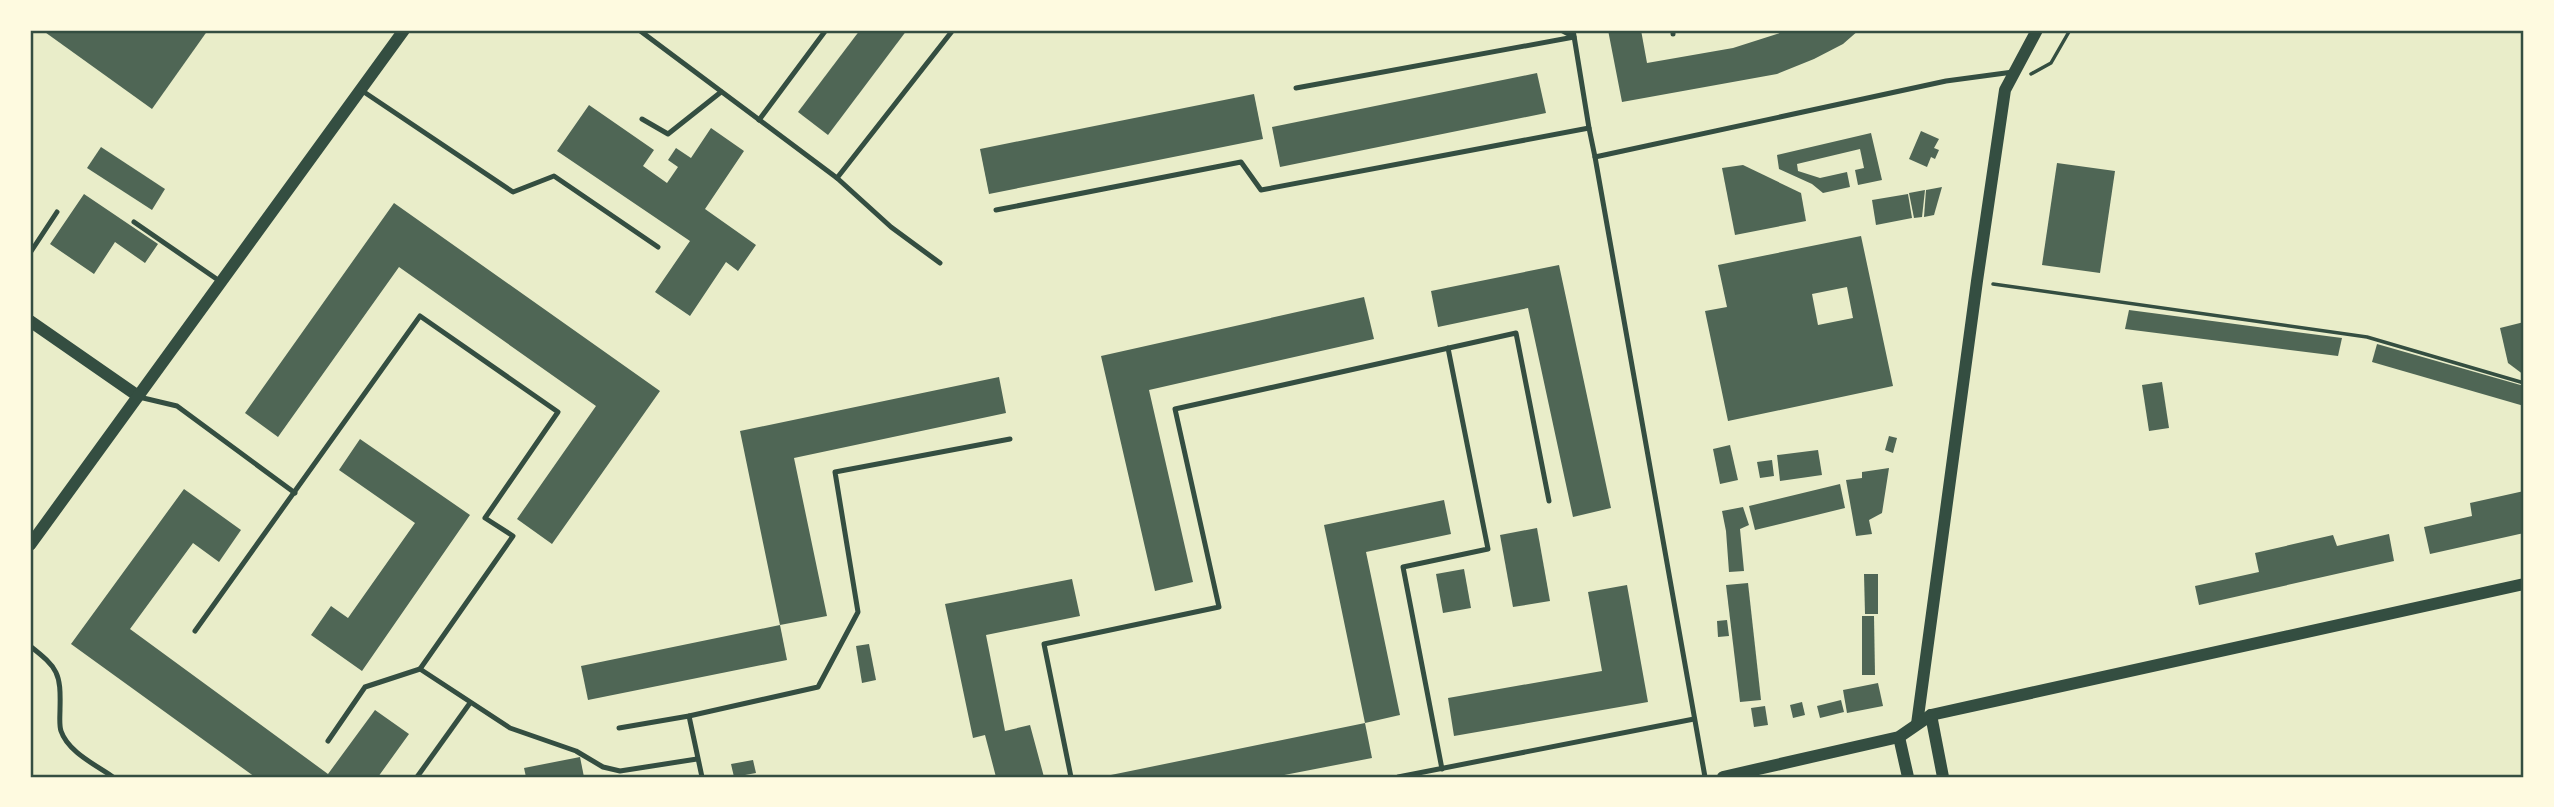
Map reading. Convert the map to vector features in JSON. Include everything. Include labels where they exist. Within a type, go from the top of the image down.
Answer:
[{"type":"street","points":[[30,545],[404,30]]},
{"type":"street","points":[[1917,724],[2005,90],[2037,30]]},
{"type":"street","points":[[30,321],[138,396]]},
{"type":"street","points":[[1723,777],[1899,737],[1931,715],[2524,584]]},
{"type":"street","points":[[1931,715],[1943,777]]},
{"type":"street","points":[[1899,737],[1908,777]]},
{"type":"lane","points":[[639,30],[837,178],[891,227],[940,263]]},
{"type":"lane","points":[[759,120],[825,30]]},
{"type":"lane","points":[[837,178],[953,30]]},
{"type":"lane","points":[[1561,30],[1574,37]]},
{"type":"lane","points":[[1573,30],[1705,777]]},
{"type":"lane","points":[[1296,88],[1574,37]]},
{"type":"lane","points":[[1595,157],[1946,80],[2013,72]]},
{"type":"lane","points":[[360,90],[513,192],[554,176],[658,247]]},
{"type":"lane","points":[[642,119],[668,134],[721,92]]},
{"type":"lane","points":[[996,210],[1241,162],[1261,190],[1589,128]]},
{"type":"lane","points":[[30,253],[57,212]]},
{"type":"lane","points":[[134,222],[221,282]]},
{"type":"lane","points":[[195,631],[420,316],[558,411],[485,518],[513,536],[420,669],[365,687],[328,741]]},
{"type":"lane","points":[[1071,777],[1044,645],[1219,607],[1175,409],[1516,333],[1549,500]]},
{"type":"lane","points":[[1442,769],[1403,567],[1488,549],[1448,348]]},
{"type":"lane","points":[[138,396],[177,406],[295,493]]},
{"type":"lane","points":[[619,728],[689,716],[818,687],[858,612],[835,472],[1010,439]]},
{"type":"lane","points":[[30,646],[57,672],[61,685],[61,731],[67,741],[76,751],[113,777]]},
{"type":"lane","points":[[420,669],[510,728],[576,751],[603,767],[620,771],[696,759]]},
{"type":"lane","points":[[417,777],[470,703]]},
{"type":"lane","points":[[689,716],[696,759],[702,777]]},
{"type":"lane","points":[[1398,777],[1694,719]]},
{"type":"path","points":[[2005,90],[2051,63],[2070,30]]},
{"type":"path","points":[[1977,281],[2367,337],[2524,383]]},
{"type":"building","points":[[42,30],[208,30],[152,109]]},
{"type":"building","points":[[860,30],[907,30],[828,135],[798,112]]},
{"type":"building","points":[[1608,30],[1641,30],[1647,63],[1733,48],[1789,30],[1859,30],[1843,44],[1777,74],[1622,102]]},
{"type":"building","points":[[1537,73],[1546,113],[1280,167],[1272,127]]},
{"type":"building","points":[[1254,94],[1263,139],[989,194],[980,149]]},
{"type":"building","points":[[589,105],[654,150],[643,166],[667,183],[678,167],[668,160],[676,148],[691,158],[711,128],[744,151],[705,209],[756,245],[738,271],[726,262],[690,316],[655,292],[690,241],[557,151]]},
{"type":"building","points":[[1921,131],[1939,139],[1934,148],[1939,150],[1935,159],[1931,157],[1927,167],[1909,159]]},
{"type":"building","points":[[1871,133],[1882,180],[1858,185],[1855,170],[1864,168],[1860,149],[1797,164],[1798,171],[1820,178],[1847,172],[1850,187],[1823,193],[1812,184],[1779,169],[1777,155]]},
{"type":"building","points":[[101,147],[165,189],[152,210],[87,168]]},
{"type":"building","points":[[2057,163],[2115,171],[2100,273],[2042,265]]},
{"type":"building","points":[[1743,165],[1801,193],[1806,221],[1735,235],[1722,168]]},
{"type":"building","points":[[1942,187],[1934,215],[1924,217],[1926,190]]},
{"type":"building","points":[[1925,190],[1922,217],[1914,218],[1909,193]]},
{"type":"building","points":[[84,194],[158,244],[145,263],[115,242],[94,274],[50,244]]},
{"type":"building","points":[[1908,194],[1912,218],[1876,225],[1872,200]]},
{"type":"building","points":[[394,203],[660,391],[552,544],[517,519],[596,406],[399,267],[278,437],[245,413]]},
{"type":"building","points":[[1861,236],[1893,386],[1728,421],[1705,311],[1727,307],[1718,265]],"holes":[[[1847,287],[1853,318],[1818,325],[1812,294]]]},
{"type":"building","points":[[1559,265],[1611,508],[1573,517],[1528,308],[1438,327],[1431,291]]},
{"type":"building","points":[[1364,297],[1374,339],[1149,390],[1193,582],[1155,591],[1101,356]]},
{"type":"building","points":[[2129,310],[2342,338],[2338,356],[2125,329]]},
{"type":"building","points":[[2524,322],[2524,375],[2508,363],[2500,328]]},
{"type":"building","points":[[2377,344],[2524,386],[2524,406],[2372,362]]},
{"type":"building","points":[[999,377],[1006,413],[794,458],[827,616],[780,625],[740,431]]},
{"type":"building","points":[[2162,382],[2169,428],[2149,431],[2142,385]]},
{"type":"building","points":[[1889,436],[1897,438],[1893,453],[1885,450]]},
{"type":"building","points":[[360,439],[470,515],[362,671],[311,635],[331,606],[348,618],[415,523],[339,470]]},
{"type":"building","points":[[1730,445],[1738,480],[1720,484],[1713,449]]},
{"type":"building","points":[[1818,450],[1822,475],[1780,481],[1777,455]]},
{"type":"building","points":[[1772,460],[1774,476],[1760,478],[1757,462]]},
{"type":"building","points":[[1889,468],[1882,513],[1869,520],[1872,534],[1856,536],[1846,480],[1862,478],[1862,472]]},
{"type":"building","points":[[1840,484],[1845,508],[1755,530],[1749,506]]},
{"type":"building","points":[[184,489],[241,530],[219,562],[193,543],[130,629],[328,774],[375,710],[409,734],[378,777],[255,777],[71,644]]},
{"type":"building","points":[[2524,491],[2524,533],[2430,554],[2424,527],[2472,516],[2470,503]]},
{"type":"building","points":[[1444,500],[1451,534],[1366,552],[1400,715],[1365,723],[1324,525]]},
{"type":"building","points":[[1743,507],[1749,525],[1740,529],[1744,571],[1729,572],[1722,511]]},
{"type":"building","points":[[1537,528],[1550,601],[1513,607],[1500,535]]},
{"type":"building","points":[[2389,534],[2394,561],[2199,605],[2195,586],[2259,572],[2255,553],[2333,535],[2337,546]]},
{"type":"building","points":[[1464,569],[1471,608],[1443,613],[1436,574]]},
{"type":"building","points":[[1864,574],[1878,574],[1878,614],[1865,614]]},
{"type":"building","points":[[1072,579],[1080,616],[986,635],[1005,731],[1030,725],[1044,777],[996,777],[985,735],[973,738],[945,604]]},
{"type":"building","points":[[1748,583],[1761,700],[1740,702],[1726,585]]},
{"type":"building","points":[[1627,585],[1648,702],[1454,736],[1448,698],[1602,671],[1588,592]]},
{"type":"building","points":[[1862,616],[1874,616],[1875,675],[1862,675]]},
{"type":"building","points":[[1727,620],[1729,636],[1718,637],[1717,621]]},
{"type":"building","points":[[780,625],[787,660],[588,700],[581,666]]},
{"type":"building","points":[[869,644],[876,680],[862,683],[856,646]]},
{"type":"building","points":[[1878,683],[1883,706],[1847,713],[1843,690]]},
{"type":"building","points":[[1841,700],[1844,712],[1820,718],[1817,706]]},
{"type":"building","points":[[1802,702],[1805,715],[1793,718],[1790,705]]},
{"type":"building","points":[[1765,706],[1768,725],[1754,727],[1751,708]]},
{"type":"building","points":[[1365,723],[1372,758],[1274,777],[1101,777]]},
{"type":"building","points":[[580,757],[584,777],[526,777],[524,768]]},
{"type":"building","points":[[753,760],[756,773],[734,777],[731,764]]}]
